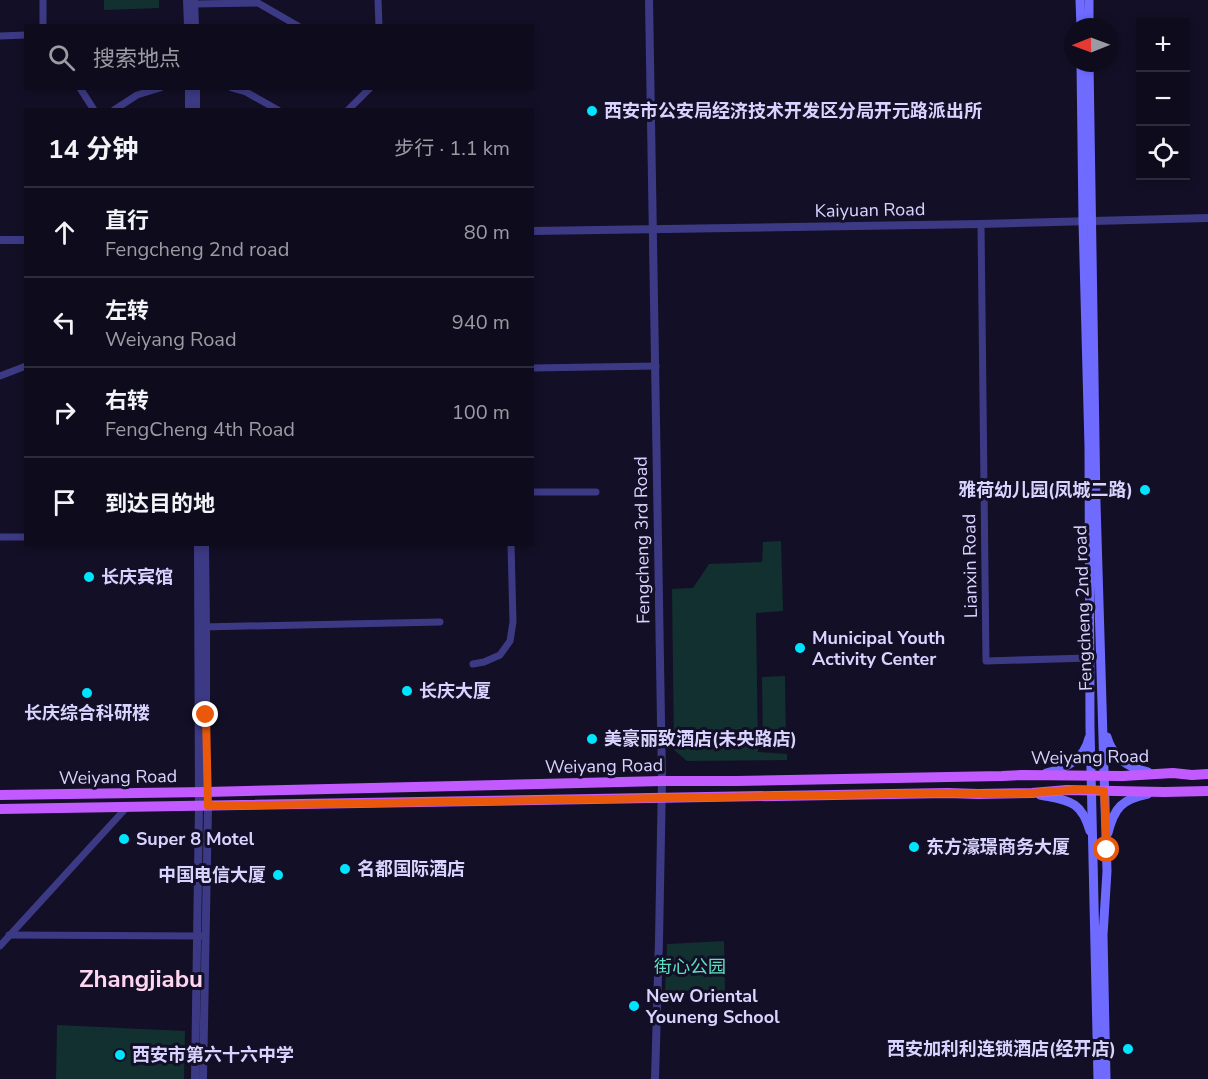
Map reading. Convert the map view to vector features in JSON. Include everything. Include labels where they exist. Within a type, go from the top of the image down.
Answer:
[{"type":"main road","points":[[1080,0],[1081,18]]},
{"type":"main road","points":[[1089,0],[1089,18]]},
{"type":"main road","name":"Fengcheng 2nd road","points":[[1081,72],[1107,850],[1103,935],[1106,1079]]},
{"type":"main road","name":"Fengcheng 2nd road","points":[[1089,72],[1089,658],[1098,1079]]},
{"type":"main road","points":[[1102,713],[1109,745],[1116,756],[1140,771],[1154,773]]},
{"type":"main road","points":[[1039,775],[1073,763],[1086,748],[1090,727]]},
{"type":"main road","name":"Weiyang Road","points":[[0,795],[662,781],[1208,774]]},
{"type":"main road","name":"Weiyang Road","points":[[0,809],[662,797],[978,794],[1092,789],[1164,792],[1208,790]]},
{"type":"main road","points":[[1107,850],[1113,816],[1120,806],[1135,797],[1164,792]]},
{"type":"main road","points":[[1032,793],[1075,804],[1085,817],[1094,853]]},
{"type":"street","points":[[43,0],[43,24]]},
{"type":"street","points":[[378,0],[380,24]]},
{"type":"street","name":"Fengcheng 3rd Road","points":[[649,0],[662,781],[655,1079]]},
{"type":"street","points":[[188,24],[192,1]]},
{"type":"street","points":[[192,1],[195,24]]},
{"type":"street","points":[[192,1],[258,3],[295,24]]},
{"type":"street","points":[[0,36],[24,35]]},
{"type":"street","points":[[81,90],[93,108]]},
{"type":"street","points":[[117,108],[137,95],[153,90]]},
{"type":"street","points":[[189,90],[189,108]]},
{"type":"street","points":[[195,90],[196,108]]},
{"type":"street","points":[[239,90],[274,108]]},
{"type":"street","points":[[350,108],[368,90]]},
{"type":"street","name":"Kaiyuan Road","points":[[534,231],[1208,218]]},
{"type":"street","name":"Lianxin Road","points":[[981,224],[986,661],[1089,658]]},
{"type":"street","points":[[0,240],[24,240]]},
{"type":"street","points":[[534,368],[656,366]]},
{"type":"street","points":[[0,376],[24,367]]},
{"type":"street","points":[[534,492],[596,492]]},
{"type":"street","points":[[0,537],[24,537]]},
{"type":"street","points":[[198,546],[203,627]]},
{"type":"street","points":[[195,1079],[201,936],[205,546]]},
{"type":"street","points":[[473,664],[500,655],[510,641],[513,622],[511,546]]},
{"type":"street","points":[[203,627],[440,622]]},
{"type":"street","points":[[0,946],[127,807]]},
{"type":"street","points":[[9,935],[201,936]]},
{"type":"street","points":[[201,936],[203,1079]]},
{"type":"green space","points":[[104,0],[159,0],[159,8],[104,10]]},
{"type":"green space","points":[[781,541],[783,611],[756,613],[758,752],[787,754],[787,760],[687,761],[674,750],[672,589],[693,588],[709,564],[762,562],[763,542]]},
{"type":"green space","points":[[785,676],[786,746],[763,746],[762,677]]},
{"type":"green space","name":"街心公园","points":[[724,941],[725,991],[665,991],[667,944]]},
{"type":"green space","name":"西安市第六十六中学","points":[[57,1025],[185,1031],[184,1079],[56,1079]]},
{"type":"place","name":"西安市公安局经济技术开发区分局开元路派出所","points":[[592,111]]},
{"type":"place","name":"雅荷幼儿园(凤城二路)","points":[[1145,490]]},
{"type":"place","name":"长庆宾馆","points":[[89,577]]},
{"type":"place","name":"Municipal Youth Activity Center","points":[[800,648]]},
{"type":"place","name":"长庆大厦","points":[[407,691]]},
{"type":"place","name":"长庆综合科研楼","points":[[87,693]]},
{"type":"place","name":"美豪丽致酒店(未央路店)","points":[[592,739]]},
{"type":"place","name":"Super 8 Motel","points":[[124,839]]},
{"type":"place","name":"东方濠璟商务大厦","points":[[914,847]]},
{"type":"place","name":"名都国际酒店","points":[[345,869]]},
{"type":"place","name":"中国电信大厦","points":[[278,875]]},
{"type":"place","name":"New Oriental Youneng School","points":[[634,1006]]},
{"type":"place","name":"西安加利利连锁酒店(经开店)","points":[[1128,1049]]},
{"type":"place","name":"西安市第六十六中学","points":[[120,1055]]},
{"type":"district","name":"Zhangjiabu","points":[[141,979]]},
{"type":"route","points":[[206,715],[208,806],[1032,793],[1092,789],[1104,791],[1107,850]]}]
